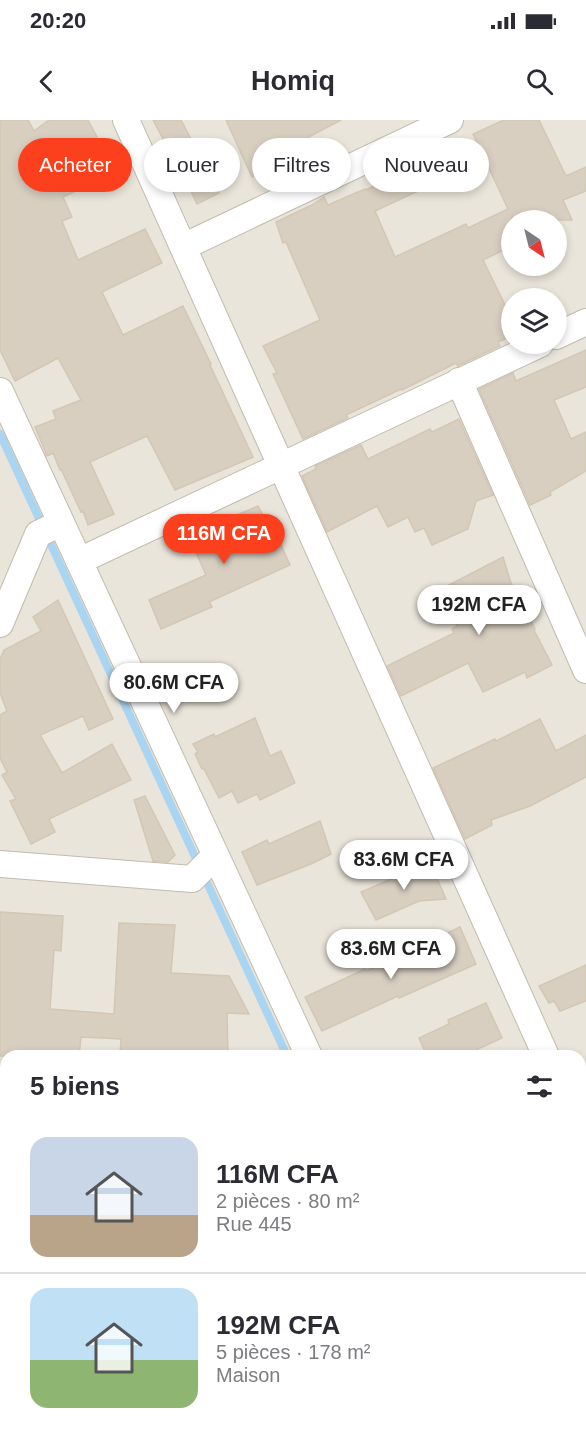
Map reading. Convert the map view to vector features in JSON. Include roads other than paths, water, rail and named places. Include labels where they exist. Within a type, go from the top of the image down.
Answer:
[{"type":"street","points":[[126,120],[543,1050]]},
{"type":"street","points":[[183,246],[450,120]]},
{"type":"street","points":[[567,331],[586,322]]},
{"type":"street","points":[[79,561],[518,354]]},
{"type":"street","points":[[459,381],[586,670]]},
{"type":"street","points":[[0,391],[50,528],[79,561],[306,1050]]},
{"type":"street","points":[[0,624],[50,528]]},
{"type":"street","points":[[0,864],[192,879],[215,856]]},
{"type":"waterway","points":[[0,434],[284,1050]]}]
